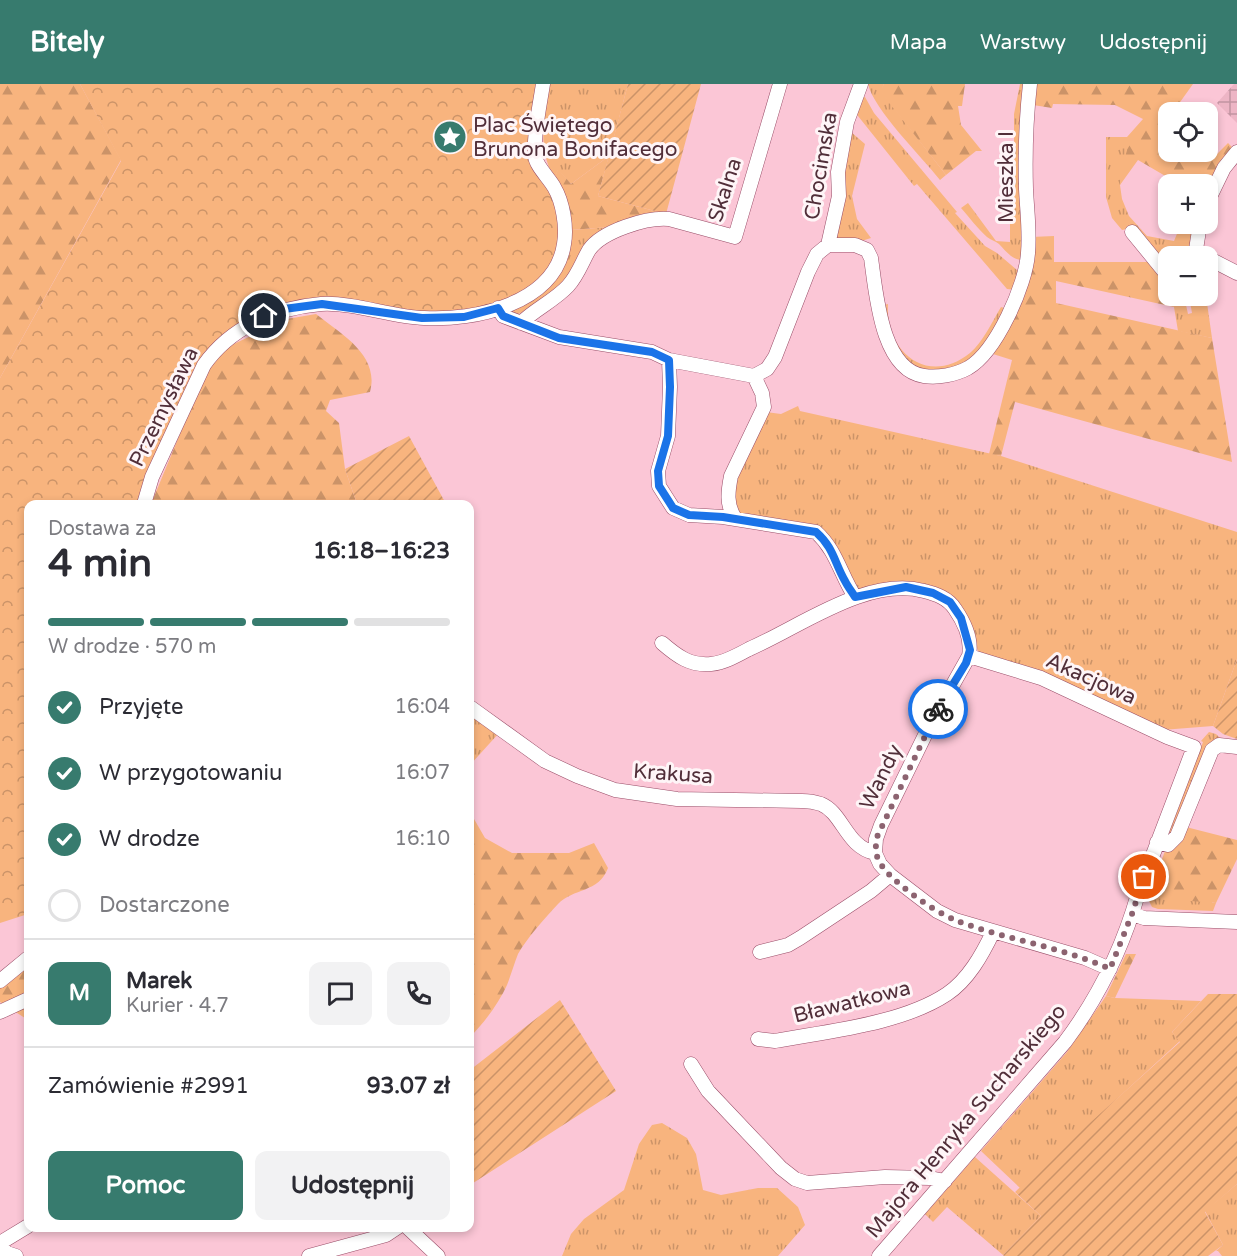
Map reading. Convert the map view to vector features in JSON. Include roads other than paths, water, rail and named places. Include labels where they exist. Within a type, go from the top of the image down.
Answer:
[{"type":"street","name":"Przemysława","points":[[145,500],[152,477],[204,365],[215,349],[264,316],[284,309],[322,304],[422,318],[464,317],[527,298],[541,287],[560,259],[565,244],[561,206],[555,189],[535,158],[543,84]]},
{"type":"street","name":"Skalna","points":[[520,323],[566,287],[581,268],[590,249],[607,234],[648,219],[658,218],[735,237],[780,84]]},
{"type":"street","name":"Chocimska","points":[[754,376],[767,369],[775,357],[808,272],[817,254],[828,245],[839,196],[838,172],[847,122],[861,84]]},
{"type":"street","name":"Mieszka I","points":[[828,245],[855,245],[867,250],[871,258],[884,332],[897,361],[921,375],[939,377],[968,368],[991,346],[1022,286],[1028,253],[1026,141],[1030,84]]},
{"type":"street","points":[[1218,180],[1224,168],[1237,152]]},
{"type":"street","points":[[1132,232],[1158,264]]},
{"type":"street","points":[[1218,264],[1237,273]]},
{"type":"street","points":[[498,308],[503,316],[559,338],[652,352],[669,360],[754,376],[762,393],[764,407],[730,482],[729,502],[735,518]]},
{"type":"street","points":[[669,360],[668,436],[658,471],[659,486],[673,508],[689,515],[735,518],[816,532],[826,541],[834,554],[844,580],[855,597]]},
{"type":"street","points":[[662,643],[677,656],[692,663],[713,664],[759,645],[855,597],[906,587],[933,593],[950,602],[961,618],[969,642],[969,656]]},
{"type":"street","name":"Akacjowa","points":[[969,656],[1041,678],[1167,737],[1194,747]]},
{"type":"street","name":"Wandy","points":[[875,853],[876,839],[881,825],[929,727],[969,656]]},
{"type":"street","name":"Krakusa","points":[[474,710],[545,761],[615,790],[676,799],[819,803],[828,808],[863,850],[875,853]]},
{"type":"street","points":[[1157,842],[1168,844],[1177,836],[1212,750],[1219,745],[1237,747]]},
{"type":"street","name":"Majora Henryka Sucharskiego","points":[[879,1256],[1065,1042],[1086,1012],[1110,969],[1194,747]]},
{"type":"street","points":[[875,853],[879,864],[890,875],[937,910],[955,920],[1085,958],[1110,969]]},
{"type":"street","points":[[760,952],[794,941],[871,891],[890,875]]},
{"type":"street","points":[[1132,914],[1144,918],[1237,922]]},
{"type":"street","name":"Bławatkowa","points":[[758,1039],[775,1041],[881,1020],[919,1009],[948,993],[973,968],[993,932]]},
{"type":"street","points":[[0,981],[24,961]]},
{"type":"street","points":[[0,1012],[24,1001]]},
{"type":"street","points":[[691,1064],[708,1091],[781,1168],[795,1179],[807,1183],[885,1178],[930,1178],[945,1181]]},
{"type":"street","points":[[16,1256],[7,1253],[0,1244],[24,1229]]},
{"type":"street","points":[[309,1256],[390,1232]]},
{"type":"street","points":[[412,1232],[438,1256]]},
{"type":"place","name":"Plac Świętego Brunona Bonifacego","points":[[450,137]]}]
